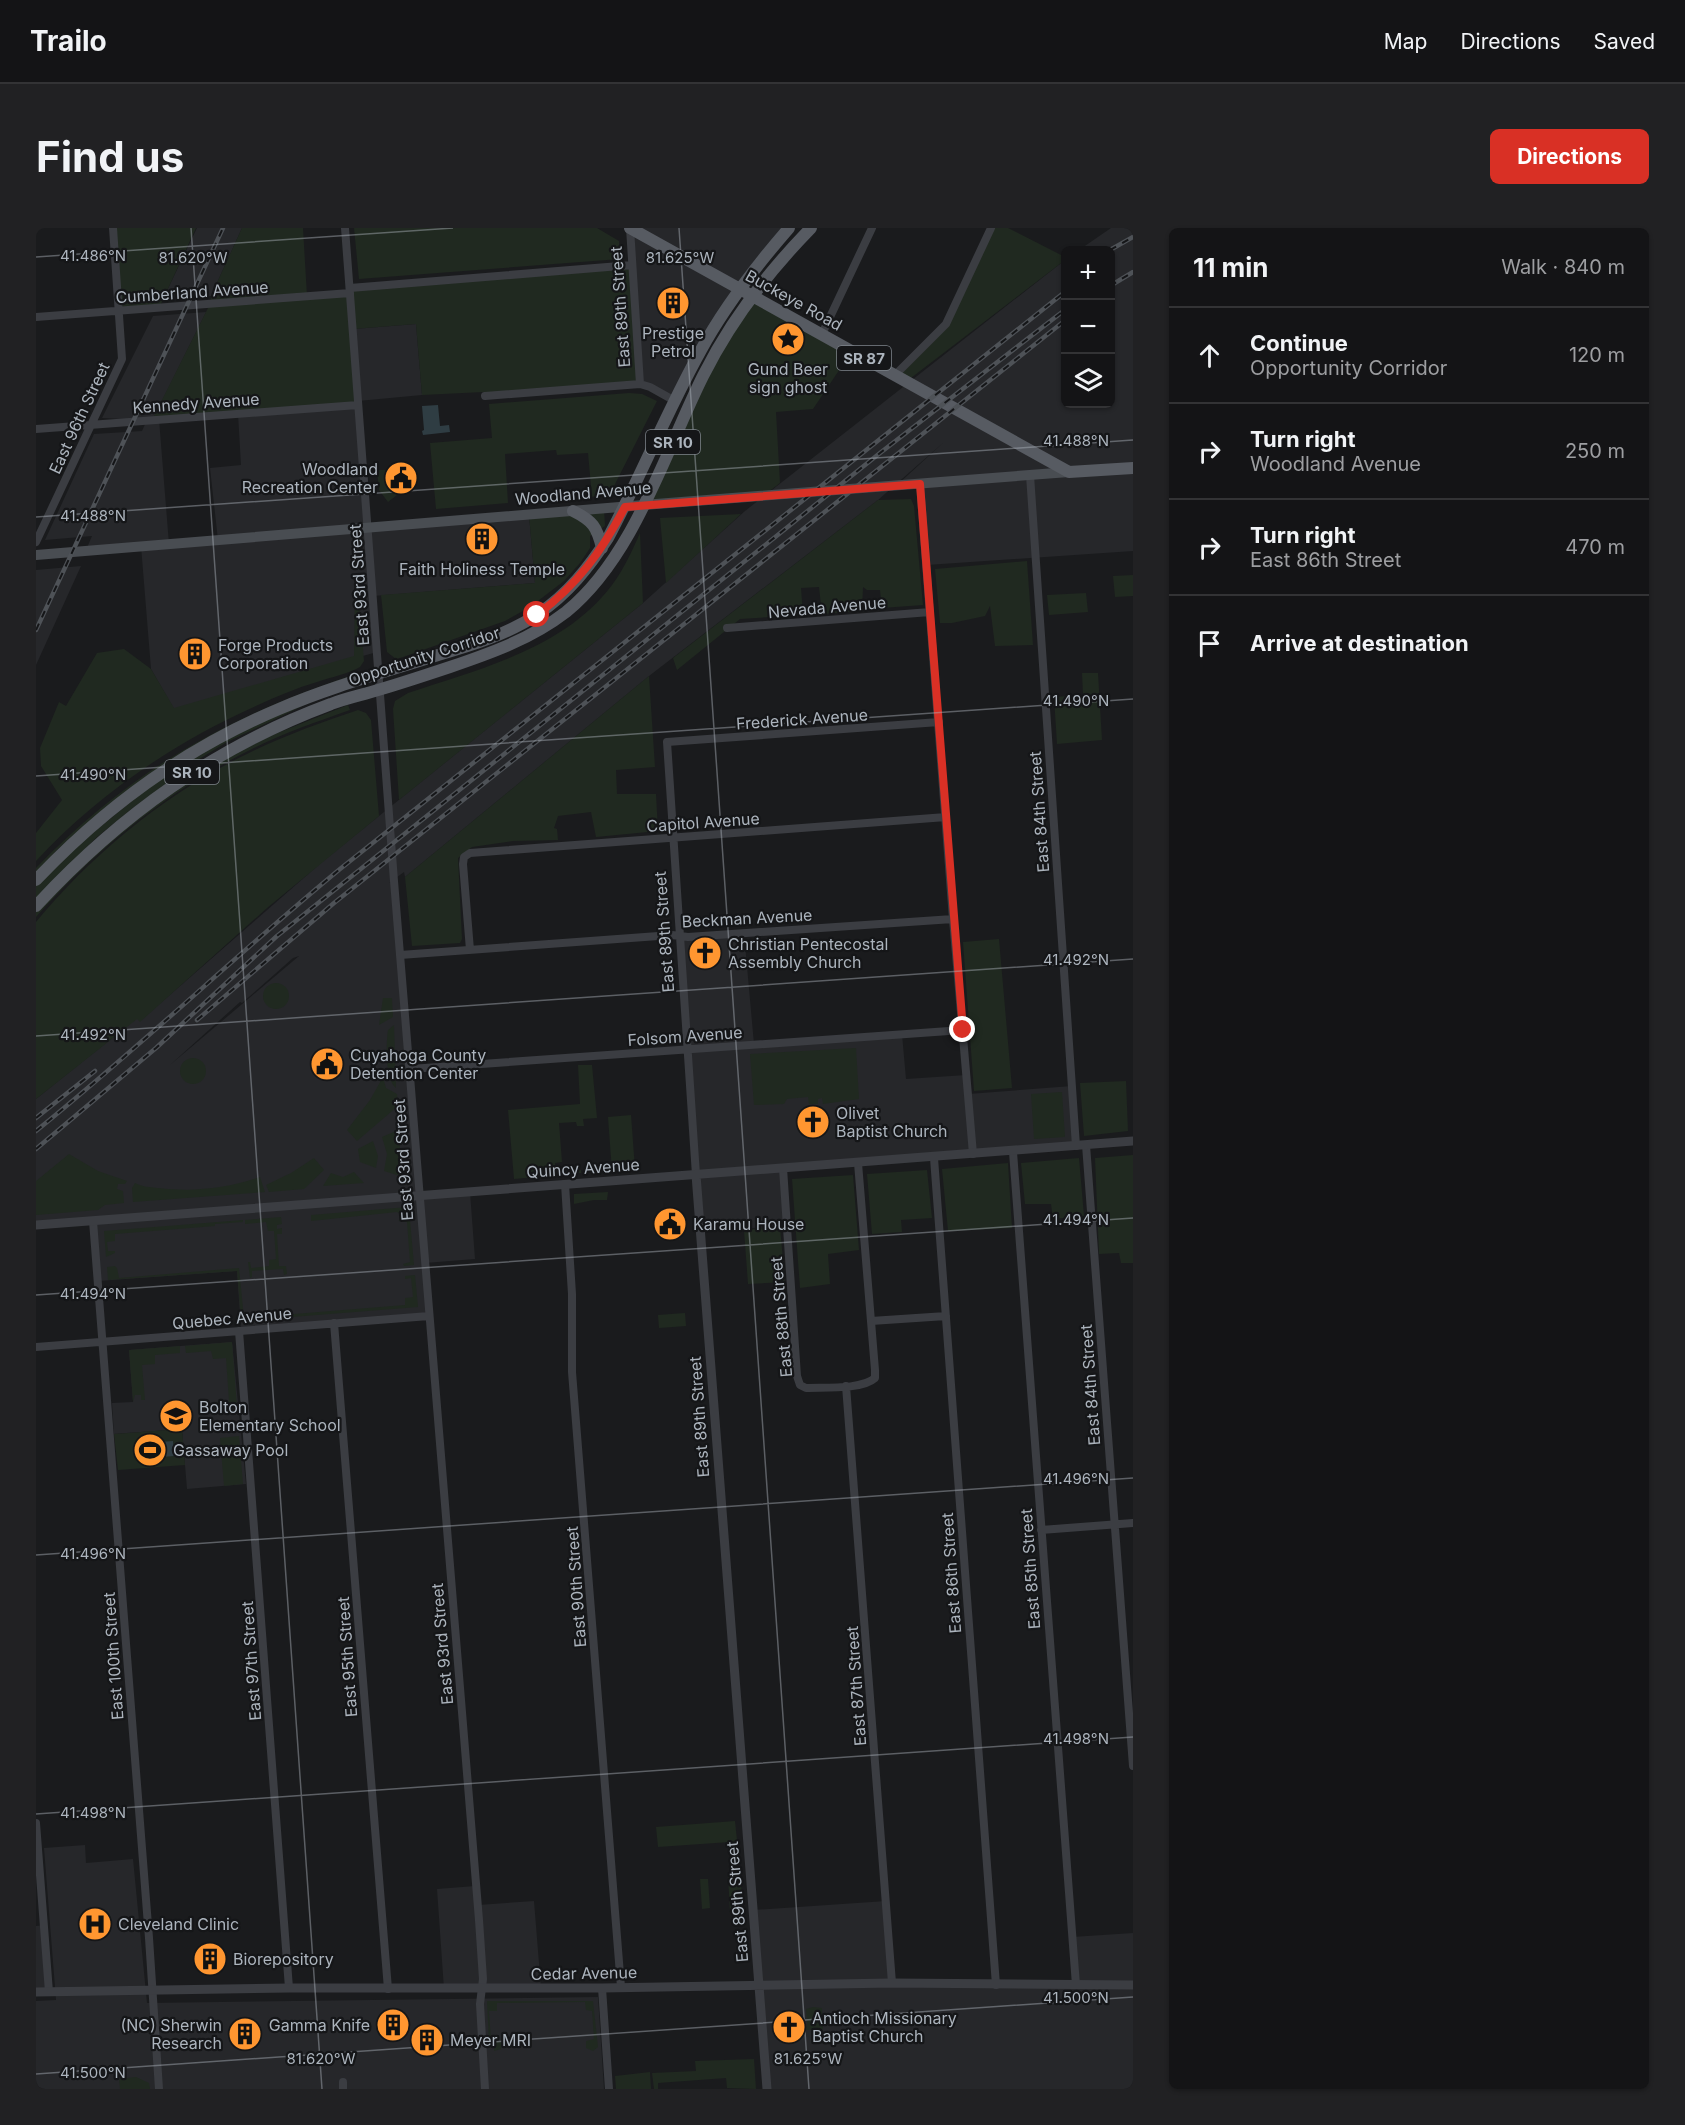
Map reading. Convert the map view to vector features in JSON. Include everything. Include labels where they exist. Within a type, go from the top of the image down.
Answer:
[{"type":"main road","name":"Buckeye Road","points":[[630,228],[1069,472]]},
{"type":"main road","name":"Opportunity Corridor","points":[[36,880],[87,829],[120,802],[186,756],[231,731],[311,696],[486,640],[524,622],[548,607],[566,591],[602,548],[625,507],[701,349],[740,289],[789,228]]},
{"type":"main road","name":"Opportunity Corridor","points":[[36,906],[94,847],[129,817],[198,768],[231,749],[282,724],[331,704],[495,652],[556,619],[581,599],[613,558],[644,505],[714,355],[782,259],[811,228]]},
{"type":"main road","name":"Woodland Avenue","points":[[36,555],[752,496],[1133,468]]},
{"type":"main road","points":[[573,511],[592,523],[602,548]]},
{"type":"street","name":"East 96th Street","points":[[36,542],[122,359],[113,228]]},
{"type":"street","name":"East 93rd Street","points":[[345,228],[394,881],[483,1979],[480,2004],[485,2089]]},
{"type":"street","name":"East 89th Street","points":[[630,228],[640,384]]},
{"type":"street","points":[[822,334],[873,228]]},
{"type":"street","points":[[901,378],[946,324],[989,229]]},
{"type":"street","name":"Cumberland Avenue","points":[[36,317],[632,265]]},
{"type":"street","points":[[485,396],[640,384],[657,390],[675,401]]},
{"type":"street","name":"Kennedy Avenue","points":[[36,429],[358,405]]},
{"type":"street","name":"East 84th Street","points":[[1030,475],[1081,1146],[1133,1766]]},
{"type":"street","points":[[920,484],[973,1154]]},
{"type":"street","name":"Nevada Avenue","points":[[727,628],[930,612]]},
{"type":"street","name":"Frederick Avenue","points":[[667,742],[939,722]]},
{"type":"street","name":"East 89th Street","points":[[667,742],[696,1175],[767,2089]]},
{"type":"street","name":"Capitol Avenue","points":[[470,950],[463,864],[464,857],[470,853],[946,817]]},
{"type":"street","name":"Beckman Avenue","points":[[400,955],[672,935],[688,937],[953,919]]},
{"type":"street","name":"Folsom Avenue","points":[[410,1069],[963,1030]]},
{"type":"street","name":"Quincy Avenue","points":[[36,1226],[1133,1141]]},
{"type":"street","name":"East 85th Street","points":[[1013,1152],[1076,1985]]},
{"type":"street","name":"East 86th Street","points":[[934,1158],[996,1985]]},
{"type":"street","points":[[846,1386],[870,1383],[875,1378],[858,1163]]},
{"type":"street","name":"East 88th Street","points":[[783,1168],[797,1376],[800,1385],[806,1388],[846,1386]]},
{"type":"street","name":"East 90th Street","points":[[565,1184],[572,1294],[572,1372],[621,1987]]},
{"type":"street","name":"East 100th Street","points":[[93,1221],[159,2089]]},
{"type":"street","name":"Quebec Avenue","points":[[36,1347],[429,1316]]},
{"type":"street","points":[[871,1321],[945,1316]]},
{"type":"street","name":"East 95th Street","points":[[333,1323],[388,1989]]},
{"type":"street","name":"East 97th Street","points":[[239,1331],[289,1988]]},
{"type":"street","name":"East 87th Street","points":[[846,1386],[892,1983]]},
{"type":"street","points":[[1041,1530],[1133,1523]]},
{"type":"street","points":[[36,1822],[49,1992]]},
{"type":"street","name":"Cedar Avenue","points":[[36,1992],[289,1988],[602,1988],[892,1983],[1133,1985]]},
{"type":"street","points":[[602,1988],[609,2089]]},
{"type":"shaded area","points":[[113,228],[196,228],[159,308],[118,311]]},
{"type":"shaded area","points":[[197,228],[242,228],[211,296],[162,301]]},
{"type":"shaded area","points":[[242,228],[303,228],[307,296],[349,293],[350,288],[632,265],[640,384],[485,396],[484,392],[422,395],[416,324],[353,329],[358,405],[152,420],[210,304],[211,296]]},
{"type":"shaded area","points":[[354,228],[597,228],[619,241],[620,259],[359,279]]},
{"type":"shaded area","points":[[630,228],[789,228],[755,269],[675,401],[640,384]]},
{"type":"shaded area","points":[[991,228],[1008,228],[1061,255],[1061,263],[907,381],[896,375],[942,329]]},
{"type":"shaded area","points":[[1111,228],[1133,228],[1133,551],[927,565],[920,484],[896,486],[944,442],[878,500],[649,676],[405,877],[404,872],[389,883],[394,881],[419,1195],[470,1192],[475,1259],[425,1263],[429,1316],[241,1330],[237,1271],[98,1281],[93,1221],[36,1225],[36,1099],[137,1018],[140,1021],[322,862],[643,603],[745,511],[1061,263],[1061,408],[1115,408],[1115,246],[1085,246]],"holes":[[[299,956],[170,1065],[240,1002],[242,1003],[293,958]]]},
{"type":"shaded area","points":[[754,297],[852,351],[813,409],[776,412],[780,483],[763,496],[644,505],[702,379]]},
{"type":"shaded area","points":[[206,312],[153,419],[159,419],[169,544],[218,540],[210,468],[241,465],[238,414],[358,405],[369,528],[529,515],[535,583],[373,596],[377,652],[174,709],[151,669],[141,546],[86,550],[92,536],[45,540],[94,434],[142,431],[147,420],[102,418],[153,316]]},
{"type":"shaded area","points":[[416,324],[422,395],[358,401],[353,329]]},
{"type":"shaded area","points":[[629,393],[642,394],[657,401],[611,492],[592,497],[588,453],[557,455],[556,450],[505,454],[508,503],[436,509],[430,443],[492,438],[489,404]]},
{"type":"shaded area","points":[[438,405],[440,426],[449,425],[450,432],[423,435],[422,406]]},
{"type":"shaded area","points":[[377,470],[388,470],[393,476],[389,484],[397,495],[388,502],[379,490]]},
{"type":"shaded area","points":[[911,499],[914,506],[923,605],[882,608],[880,590],[867,590],[863,587],[862,611],[822,614],[819,587],[801,588],[803,615],[740,619],[677,670],[673,658],[878,500]]},
{"type":"shaded area","points":[[604,509],[605,526],[590,536],[590,548],[580,563],[564,581],[530,607],[505,621],[403,657],[396,659],[387,652],[381,595],[535,583],[529,515]]},
{"type":"shaded area","points":[[741,514],[666,583],[660,518]]},
{"type":"shaded area","points":[[640,533],[643,603],[399,800],[393,709],[395,701],[408,693],[519,654],[570,626],[612,585]]},
{"type":"shaded area","points":[[1027,561],[1033,645],[995,646],[990,606],[985,616],[952,623],[940,623],[935,569]]},
{"type":"shaded area","points":[[81,566],[36,665],[36,570]]},
{"type":"shaded area","points":[[1133,575],[1133,596],[1115,597],[1113,576]]},
{"type":"shaded area","points":[[360,583],[359,602],[364,661],[360,667],[265,702],[197,735],[111,792],[36,861],[36,833],[62,800],[41,766],[40,748],[59,702],[66,706],[97,653],[124,649],[151,669],[174,708],[354,656],[355,584]]},
{"type":"shaded area","points":[[1086,593],[1088,612],[1049,615],[1047,595]]},
{"type":"shaded area","points":[[1082,673],[1098,673],[1102,740],[1057,744],[1054,697],[1083,695]]},
{"type":"shaded area","points":[[350,676],[351,679],[314,691],[105,808],[58,849],[36,872],[36,868],[107,803],[143,776],[181,752],[261,710]]},
{"type":"shaded area","points":[[649,676],[655,767],[616,770],[617,794],[656,794],[658,831],[596,837],[591,812],[558,816],[554,828],[557,829],[558,840],[513,841],[472,847],[458,858],[462,939],[460,943],[412,946],[405,877]]},
{"type":"shaded area","points":[[311,702],[227,742],[178,772],[166,784],[97,837],[36,898],[36,885],[62,858],[164,775],[256,723]]},
{"type":"shaded area","points":[[348,705],[350,710],[288,733],[221,765],[163,802],[109,844],[36,917],[36,912],[105,842],[209,767],[270,736]]},
{"type":"shaded area","points":[[358,710],[366,713],[371,720],[379,816],[267,908],[140,1022],[137,1019],[36,1099],[36,922],[83,871],[134,825],[162,804],[191,785],[264,746]]},
{"type":"shaded area","points":[[744,933],[754,1044],[902,1034],[906,1079],[966,1075],[968,1094],[1072,1086],[1076,1146],[784,1168],[787,1226],[700,1231],[679,936]]},
{"type":"shaded area","points":[[999,939],[1012,1088],[974,1091],[963,942]]},
{"type":"shaded area","points":[[276,983],[285,987],[289,996],[285,1005],[276,1009],[267,1005],[263,996],[267,987]]},
{"type":"shaded area","points":[[383,998],[392,998],[393,1017],[379,1025]]},
{"type":"shaded area","points":[[394,1025],[396,1088],[392,1084],[388,1070],[387,1052],[388,1030]]},
{"type":"shaded area","points":[[856,1048],[859,1099],[823,1104],[822,1098],[818,1099],[818,1104],[809,1104],[808,1097],[787,1099],[784,1104],[754,1105],[750,1054]]},
{"type":"shaded area","points":[[193,1058],[202,1062],[206,1071],[202,1080],[193,1084],[184,1080],[180,1071],[184,1062]]},
{"type":"shaded area","points":[[578,1065],[592,1065],[597,1118],[583,1119],[584,1126],[577,1126],[576,1122],[559,1123],[562,1162],[555,1163],[556,1172],[581,1170],[581,1173],[514,1179],[508,1110],[580,1104]]},
{"type":"shaded area","points":[[383,1077],[386,1088],[397,1094],[398,1106],[357,1141],[347,1130],[370,1100]]},
{"type":"shaded area","points":[[1126,1081],[1128,1131],[1084,1136],[1080,1083]]},
{"type":"shaded area","points":[[1062,1092],[1065,1137],[1034,1139],[1031,1094]]},
{"type":"shaded area","points":[[631,1115],[635,1169],[612,1171],[608,1117]]},
{"type":"shaded area","points":[[398,1130],[403,1177],[384,1171],[387,1154],[382,1137]]},
{"type":"shaded area","points":[[373,1141],[378,1156],[376,1168],[360,1162],[358,1149]]},
{"type":"shaded area","points":[[69,1154],[98,1171],[127,1181],[125,1184],[118,1184],[117,1189],[123,1191],[124,1203],[105,1205],[98,1210],[36,1215],[36,1181]]},
{"type":"shaded area","points":[[1133,1155],[1133,1263],[1121,1263],[1119,1253],[1099,1254],[1095,1158]]},
{"type":"shaded area","points":[[314,1158],[324,1170],[304,1189],[269,1192],[266,1185]]},
{"type":"shaded area","points":[[1079,1158],[1084,1216],[1053,1219],[1051,1204],[1025,1204],[1021,1163]]},
{"type":"shaded area","points":[[1008,1163],[1012,1228],[948,1231],[942,1169]]},
{"type":"shaded area","points":[[927,1170],[932,1218],[901,1220],[902,1232],[872,1234],[867,1174]]},
{"type":"shaded area","points":[[354,1172],[364,1183],[323,1186],[331,1173],[343,1177]]},
{"type":"shaded area","points":[[853,1175],[859,1250],[828,1254],[830,1284],[800,1288],[792,1179]]},
{"type":"shaded area","points":[[260,1177],[265,1192],[133,1202],[132,1188],[135,1183],[143,1186],[184,1190],[222,1187]]},
{"type":"shaded area","points":[[608,1192],[607,1200],[574,1204],[574,1194]]},
{"type":"shaded area","points":[[408,1207],[401,1215],[397,1212],[311,1221],[311,1215]]},
{"type":"shaded area","points":[[409,1209],[414,1265],[404,1266],[403,1264],[410,1262],[407,1222],[398,1221],[407,1216],[405,1213]]},
{"type":"shaded area","points":[[281,1217],[282,1224],[277,1225],[277,1229],[282,1228],[282,1234],[277,1234],[279,1266],[286,1266],[287,1274],[284,1275],[283,1269],[252,1271],[250,1278],[248,1262],[251,1268],[269,1266],[269,1260],[276,1259],[274,1231],[268,1231],[266,1222],[245,1224],[245,1220]]},
{"type":"shaded area","points":[[243,1220],[243,1222],[215,1224],[215,1226],[115,1234],[115,1241],[107,1242],[108,1251],[115,1251],[115,1253],[106,1257],[104,1231]]},
{"type":"shaded area","points":[[780,1227],[785,1282],[748,1284],[744,1230]]},
{"type":"shaded area","points":[[115,1266],[119,1278],[239,1268],[244,1318],[405,1305],[405,1298],[413,1297],[411,1278],[405,1279],[405,1276],[415,1275],[418,1307],[241,1321],[237,1271],[108,1280],[107,1267]]},
{"type":"shaded area","points":[[685,1313],[686,1326],[659,1328],[658,1315]]},
{"type":"shaded area","name":"Bolton Elementary School","points":[[232,1342],[246,1484],[187,1489],[182,1429],[114,1434],[112,1403],[133,1402],[129,1350]]},
{"type":"shaded area","points":[[232,1342],[237,1407],[216,1409],[216,1402],[229,1401],[226,1358],[213,1359],[211,1351],[186,1353],[185,1346]]},
{"type":"shaded area","points":[[180,1346],[180,1353],[155,1355],[155,1364],[142,1365],[145,1400],[141,1400],[141,1395],[135,1395],[133,1402],[129,1350]]},
{"type":"shaded area","name":"Gassaway Pool","points":[[182,1429],[185,1465],[118,1470],[114,1434]]},
{"type":"shaded area","points":[[239,1436],[243,1484],[224,1486],[220,1438]]},
{"type":"shaded area","points":[[173,1441],[174,1456],[148,1458],[147,1443]]},
{"type":"shaded area","points":[[735,1821],[739,1859],[732,1860],[730,1842],[658,1847],[656,1827]]},
{"type":"shaded area","name":"Cleveland Clinic","points":[[85,1845],[86,1863],[133,1859],[147,2003],[598,1997],[604,2089],[36,2089],[36,2001],[56,2000],[44,1848]]},
{"type":"shaded area","points":[[735,1867],[740,1867],[743,1912],[730,1913],[728,1875],[732,1874]]},
{"type":"shaded area","points":[[700,1879],[708,1879],[710,1908],[702,1909]]},
{"type":"shaded area","points":[[475,1886],[478,1905],[534,1901],[541,1988],[444,1989],[437,1889]]},
{"type":"shaded area","points":[[886,1901],[892,1983],[1075,1985],[1072,1937],[1133,1933],[1133,2089],[767,2089],[753,1910]]},
{"type":"shaded area","points":[[45,1925],[49,1992],[36,1992],[36,1926]]},
{"type":"shaded area","points":[[487,2001],[593,2001],[598,2047],[593,2051],[586,2048],[586,2041],[594,2039],[592,2011],[586,2010],[585,2002],[497,2003],[497,2011],[489,2011],[491,2040],[501,2042],[501,2049],[494,2051],[494,2046],[489,2042]]},
{"type":"shaded area","points":[[822,2008],[823,2029],[805,2030],[806,2009]]},
{"type":"shaded area","points":[[754,2059],[756,2089],[727,2088],[726,2078],[658,2083],[658,2089],[654,2089],[652,2073],[696,2071],[695,2061]]},
{"type":"shaded area","points":[[650,2072],[651,2089],[616,2089],[615,2076]]},
{"type":"shaded area","points":[[136,2077],[149,2083],[150,2089],[120,2089],[119,2079]]},
{"type":"railway","points":[[36,630],[223,228]]},
{"type":"railway","points":[[1115,247],[1133,237]]},
{"type":"railway","points":[[1115,283],[1133,272]]},
{"type":"railway","points":[[36,1131],[340,869],[1061,295]]},
{"type":"railway","points":[[36,1149],[156,1048],[277,936],[880,453],[1061,313]]},
{"type":"railway","points":[[197,1020],[334,903],[1061,324]]},
{"type":"railway","points":[[36,1118],[95,1071]]},
{"type":"place","name":"Prestige Petrol","points":[[673,303]]},
{"type":"place","name":"Gund Beer sign ghost","points":[[788,339]]},
{"type":"place","name":"Woodland Recreation Center","points":[[401,478]]},
{"type":"place","name":"Faith Holiness Temple","points":[[482,539]]},
{"type":"place","name":"Forge Products Corporation","points":[[195,654]]},
{"type":"place","name":"Christian Pentecostal Assembly Church","points":[[705,953]]},
{"type":"place","name":"Cuyahoga County Detention Center","points":[[327,1064]]},
{"type":"place","name":"Olivet Baptist Church","points":[[813,1122]]},
{"type":"place","name":"Karamu House","points":[[670,1224]]},
{"type":"place","name":"Bolton Elementary School","points":[[176,1416]]},
{"type":"place","name":"Gassaway Pool","points":[[150,1450]]},
{"type":"place","name":"Cleveland Clinic","points":[[95,1924]]},
{"type":"place","name":"Biorepository","points":[[210,1959]]},
{"type":"place","name":"Gamma Knife","points":[[393,2025]]},
{"type":"place","name":"Antioch Missionary Baptist Church","points":[[789,2027]]},
{"type":"place","name":"(NC) Sherwin Research","points":[[245,2034]]},
{"type":"place","name":"Meyer MRI","points":[[427,2040]]},
{"type":"route","points":[[537,615],[574,584],[594,560],[625,507],[920,484],[963,1030]]}]
